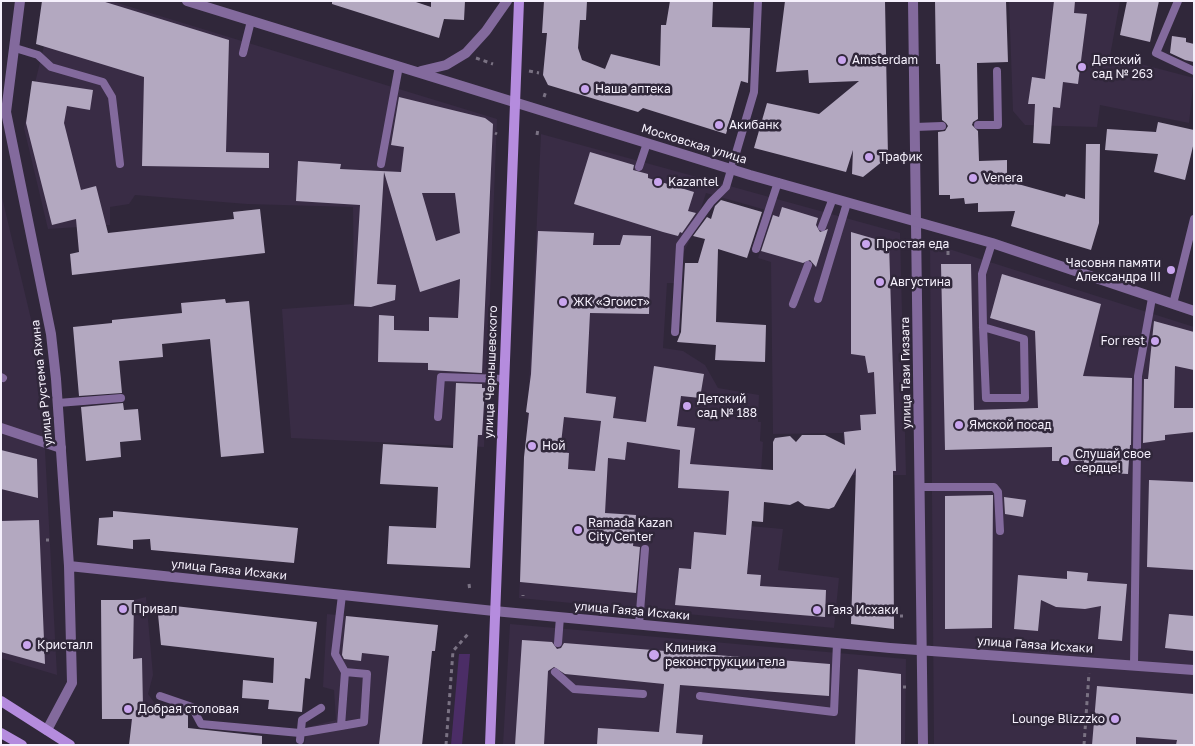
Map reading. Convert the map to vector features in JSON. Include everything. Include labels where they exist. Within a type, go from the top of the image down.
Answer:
[{"type":"main road","name":"улица Чернышевского","points":[[490,745],[518,1]]},
{"type":"main road","points":[[1,701],[70,745]]},
{"type":"main road","points":[[1,733],[19,742]]},
{"type":"street","name":"улица Рустема Яхина","points":[[20,1],[15,48],[4,112],[51,334],[58,403],[69,566],[72,683],[48,730]]},
{"type":"street","name":"Московская улица","points":[[187,1],[217,6],[251,21],[515,103],[847,203],[916,223],[950,230],[1194,311]]},
{"type":"street","points":[[418,72],[446,65],[466,53],[486,31],[507,1]]},
{"type":"street","name":"улица Тази Гиззата","points":[[913,1],[924,745]]},
{"type":"street","points":[[1,428],[61,448]]},
{"type":"street","name":"улица Гаяза Исхаки","points":[[69,566],[494,611],[838,643],[1194,670]]},
{"type":"lane","points":[[675,332],[680,245],[711,202],[726,187],[754,92],[758,1]]},
{"type":"lane","points":[[1178,1],[1156,53],[1194,71]]},
{"type":"lane","points":[[244,53],[245,41],[251,21]]},
{"type":"lane","points":[[15,48],[38,55],[51,68],[103,82],[112,97],[120,164]]},
{"type":"lane","points":[[381,164],[399,66]]},
{"type":"lane","points":[[978,125],[998,125],[997,71]]},
{"type":"lane","points":[[915,126],[942,126]]},
{"type":"lane","points":[[639,167],[647,143]]},
{"type":"lane","points":[[756,249],[778,182]]},
{"type":"lane","points":[[822,227],[833,198]]},
{"type":"lane","points":[[818,300],[847,203]]},
{"type":"lane","points":[[1173,304],[1194,219]]},
{"type":"lane","points":[[983,328],[1024,339],[1025,398],[986,398],[983,328],[982,274],[992,243]]},
{"type":"lane","points":[[793,304],[808,265]]},
{"type":"lane","points":[[1134,665],[1138,376],[1152,298]]},
{"type":"lane","points":[[438,417],[441,377],[504,379]]},
{"type":"lane","points":[[58,403],[121,398]]},
{"type":"lane","points":[[920,487],[994,487],[998,492],[1000,531]]},
{"type":"lane","points":[[639,624],[645,549]]},
{"type":"lane","points":[[341,726],[344,672],[336,654],[342,595]]},
{"type":"lane","points":[[558,643],[560,617]]},
{"type":"lane","points":[[700,696],[834,712],[838,643]]},
{"type":"lane","points":[[160,696],[192,707],[201,724],[300,737],[364,722],[367,674],[344,672]]},
{"type":"lane","points":[[555,672],[574,688],[643,694]]},
{"type":"lane","points":[[300,737],[302,720],[321,708]]},
{"type":"path","points":[[473,57],[493,64]]},
{"type":"path","points":[[529,71],[539,73]]},
{"type":"path","points":[[544,97],[546,91]]},
{"type":"path","points":[[537,135],[538,129]]},
{"type":"path","points":[[469,584],[470,591]]},
{"type":"path","points":[[446,745],[453,650],[468,634]]},
{"type":"path","points":[[1084,745],[1090,662]]},
{"type":"shaded area","points":[[55,1],[111,1],[497,119],[484,447],[291,438],[282,309],[354,304],[353,207],[247,204],[135,195],[129,204],[110,207],[110,225],[48,229],[24,128]]},
{"type":"shaded area","name":"Детский сад № 263","points":[[1009,1],[1120,1],[1110,56],[1194,78],[1189,123],[1100,105],[1097,127],[1025,125],[1013,111]]},
{"type":"shaded area","points":[[541,134],[900,233],[906,475],[836,475],[845,465],[843,433],[773,434],[771,262],[758,258],[773,212],[706,193],[693,233],[681,258],[675,283],[667,283],[663,348],[683,351],[705,365],[718,388],[759,395],[758,422],[761,422],[760,441],[763,442],[761,473],[738,525],[783,529],[778,570],[839,578],[834,628],[519,598]]},
{"type":"shaded area","points":[[1,193],[40,357],[57,675],[1,658]]},
{"type":"shaded area","points":[[930,243],[1194,327],[1194,745],[934,745]]},
{"type":"shaded area","points":[[146,597],[153,675],[148,694],[159,709],[157,729],[131,727],[131,719],[102,719],[101,604],[104,600],[134,600]]},
{"type":"shaded area","points":[[327,614],[438,625],[435,651],[432,651],[422,745],[304,745],[308,727],[336,720],[334,690],[323,687]]},
{"type":"shaded area","points":[[510,624],[906,659],[905,745],[503,745]]},
{"type":"shaded area","points":[[459,654],[470,654],[462,745],[451,745]]},
{"type":"building","points":[[42,1],[102,1],[229,40],[226,152],[269,153],[269,168],[142,166],[144,77],[36,44]]},
{"type":"building","points":[[332,1],[413,1],[431,7],[431,1],[465,1],[464,20],[444,19],[439,38],[332,4]]},
{"type":"building","points":[[544,1],[587,1],[586,20],[580,20],[578,48],[582,60],[605,69],[611,54],[660,66],[661,25],[666,25],[670,1],[713,1],[712,27],[750,28],[748,83],[741,81],[726,134],[643,108],[638,112],[548,85],[543,75],[547,33],[542,33]]},
{"type":"building","points":[[785,1],[885,1],[888,157],[863,177],[852,174],[853,150],[846,172],[754,148],[767,103],[819,114],[859,81],[809,83],[808,70],[776,72]]},
{"type":"building","points":[[935,1],[1006,1],[1008,62],[977,63],[978,119],[972,125],[978,131],[979,161],[1007,160],[1007,181],[1065,197],[1066,194],[1085,199],[1086,144],[1100,144],[1099,223],[1091,250],[1011,226],[1015,211],[978,212],[978,203],[965,204],[964,198],[950,199],[950,195],[939,195],[938,132],[945,131],[948,126],[942,120],[940,64],[936,64]]},
{"type":"building","points":[[1054,1],[1075,1],[1074,13],[1087,14],[1078,84],[1063,82],[1060,108],[1053,107],[1050,144],[1033,143],[1035,104],[1028,104],[1032,77],[1045,79]]},
{"type":"building","points":[[1127,1],[1159,1],[1150,42],[1120,35]]},
{"type":"building","points":[[1172,36],[1186,38],[1186,42],[1194,44],[1194,62],[1170,53]]},
{"type":"building","points":[[32,81],[93,90],[90,110],[67,106],[64,123],[81,190],[96,186],[108,233],[234,219],[233,212],[260,209],[265,253],[72,275],[70,254],[79,252],[76,219],[52,225],[26,123]]},
{"type":"building","points":[[399,97],[485,118],[493,124],[482,373],[428,370],[428,363],[378,362],[379,315],[394,316],[394,330],[429,331],[429,317],[458,318],[460,279],[420,292],[384,172],[377,284],[396,285],[395,300],[371,307],[354,306],[360,205],[296,201],[298,161],[341,164],[340,169],[401,172],[404,147],[391,145]],"holes":[[[422,193],[455,193],[460,233],[436,241]]]},
{"type":"building","points":[[1158,122],[1194,130],[1194,142],[1185,180],[1154,172],[1158,154],[1105,150],[1107,129],[1156,132]]},
{"type":"building","points":[[590,152],[634,165],[633,170],[648,174],[648,178],[694,192],[688,211],[696,213],[682,233],[680,232],[678,236],[663,232],[574,204]]},
{"type":"building","points":[[721,200],[762,212],[747,258],[718,249],[716,322],[766,325],[765,362],[715,360],[716,345],[677,342],[681,332],[685,263],[698,263],[705,239],[693,236],[707,217],[711,219],[715,206]]},
{"type":"building","points":[[782,207],[818,218],[816,225],[820,232],[828,229],[816,267],[810,260],[803,263],[761,251],[773,215],[779,217]]},
{"type":"building","points":[[538,231],[594,233],[593,245],[620,245],[623,235],[651,236],[649,314],[590,313],[586,393],[616,397],[613,418],[646,422],[654,366],[704,374],[700,398],[681,396],[677,426],[695,428],[690,464],[773,470],[773,442],[775,438],[790,436],[796,442],[802,435],[825,435],[845,445],[844,432],[861,430],[860,415],[876,414],[874,372],[868,373],[865,356],[851,354],[851,232],[889,243],[896,471],[893,471],[894,629],[851,624],[856,468],[834,507],[829,509],[805,506],[798,501],[790,505],[764,502],[763,522],[752,521],[747,574],[761,575],[760,586],[826,590],[825,617],[675,605],[679,568],[691,569],[694,532],[726,535],[729,491],[678,488],[680,450],[627,442],[625,460],[608,458],[605,513],[636,515],[633,546],[640,547],[636,593],[520,582],[524,457],[529,413],[526,412],[531,374]],"holes":[[[564,417],[601,421],[595,471],[568,469],[569,453],[560,452]]]},
{"type":"building","points":[[941,264],[971,264],[974,410],[1038,408],[1035,331],[990,318],[1002,274],[1101,304],[1083,376],[1132,378],[1131,445],[1128,474],[1111,473],[1112,464],[1084,463],[1084,461],[1052,461],[1052,447],[945,450]]},
{"type":"building","points":[[225,299],[226,303],[249,301],[264,453],[221,457],[210,339],[162,344],[163,357],[119,361],[122,393],[79,396],[73,327],[112,323],[112,320],[182,313],[181,303]]},
{"type":"building","points":[[1154,321],[1194,332],[1194,370],[1175,366],[1174,408],[1194,408],[1194,432],[1165,435],[1165,440],[1143,443],[1144,379],[1148,379]]},
{"type":"building","points":[[456,383],[482,384],[482,388],[485,388],[482,435],[478,435],[470,568],[387,564],[389,526],[436,528],[438,487],[380,484],[383,444],[453,448]]},
{"type":"building","points":[[123,403],[124,410],[138,409],[141,440],[120,442],[121,457],[86,461],[81,407]]},
{"type":"building","points":[[1,450],[37,459],[38,498],[1,489]]},
{"type":"building","points":[[1149,480],[1194,482],[1194,570],[1147,567]]},
{"type":"building","points":[[993,495],[992,628],[945,629],[945,496]]},
{"type":"building","points":[[1004,497],[1026,500],[1023,517],[1005,514]]},
{"type":"building","points":[[113,511],[298,528],[294,563],[151,550],[150,539],[133,540],[133,549],[97,545],[99,518],[113,517]]},
{"type":"building","points":[[39,520],[45,664],[1,652],[1,521]]},
{"type":"building","points":[[1067,571],[1088,573],[1087,581],[1127,584],[1122,641],[1098,639],[1101,606],[1085,609],[1056,607],[1041,600],[1038,631],[1014,629],[1018,575],[1067,579]]},
{"type":"building","points":[[101,600],[134,600],[133,659],[142,658],[143,707],[188,712],[188,728],[262,736],[262,745],[129,745],[132,719],[102,719]]},
{"type":"building","points":[[157,604],[317,622],[310,679],[305,678],[302,712],[268,709],[269,700],[242,698],[243,680],[273,683],[274,658],[161,645]]},
{"type":"building","points":[[1169,614],[1194,616],[1194,651],[1165,648]]},
{"type":"building","points":[[346,616],[438,625],[435,651],[432,651],[422,745],[379,745],[389,656],[362,653],[361,661],[344,659],[342,655]]},
{"type":"building","points":[[522,640],[552,642],[557,649],[561,648],[564,643],[830,664],[829,696],[680,685],[676,733],[703,735],[702,745],[597,745],[598,728],[659,732],[664,684],[565,674],[554,667],[548,671],[544,745],[515,745]]},
{"type":"building","points":[[858,669],[901,674],[901,745],[855,745]]},
{"type":"building","points":[[1097,686],[1194,694],[1194,745],[1176,745],[1177,740],[1136,737],[1136,745],[1092,745]]},
{"type":"place","name":"Amsterdam","points":[[842,60]]},
{"type":"place","name":"Детский сад № 263","points":[[1082,67]]},
{"type":"place","name":"Наша аптека","points":[[585,89]]},
{"type":"place","name":"Акибанк","points":[[719,125]]},
{"type":"place","name":"Трафик","points":[[869,157]]},
{"type":"place","name":"Venera","points":[[973,178]]},
{"type":"place","name":"Kazantel","points":[[658,182]]},
{"type":"place","name":"Простая еда","points":[[866,244]]},
{"type":"place","name":"Часовня памяти Александра III","points":[[1171,270]]},
{"type":"place","name":"Августина","points":[[880,282]]},
{"type":"place","name":"ЖК «Эгоист»","points":[[563,302]]},
{"type":"place","name":"For rest","points":[[1155,341]]},
{"type":"place","name":"Детский сад № 188","points":[[687,406]]},
{"type":"place","name":"Ямской посад","points":[[959,425]]},
{"type":"place","name":"Ной","points":[[532,446]]},
{"type":"place","name":"Слушай свое сердце!","points":[[1065,461]]},
{"type":"place","name":"Ramada Kazan City Center","points":[[578,530]]},
{"type":"place","name":"Привал","points":[[123,609]]},
{"type":"place","name":"Гаяз Исхаки","points":[[817,610]]},
{"type":"place","name":"Кристалл","points":[[27,645]]},
{"type":"place","name":"Клиника реконструкции тела","points":[[654,655]]},
{"type":"place","name":"Добрая столовая","points":[[128,709]]},
{"type":"place","name":"Lounge Blizzzko","points":[[1115,719]]}]
